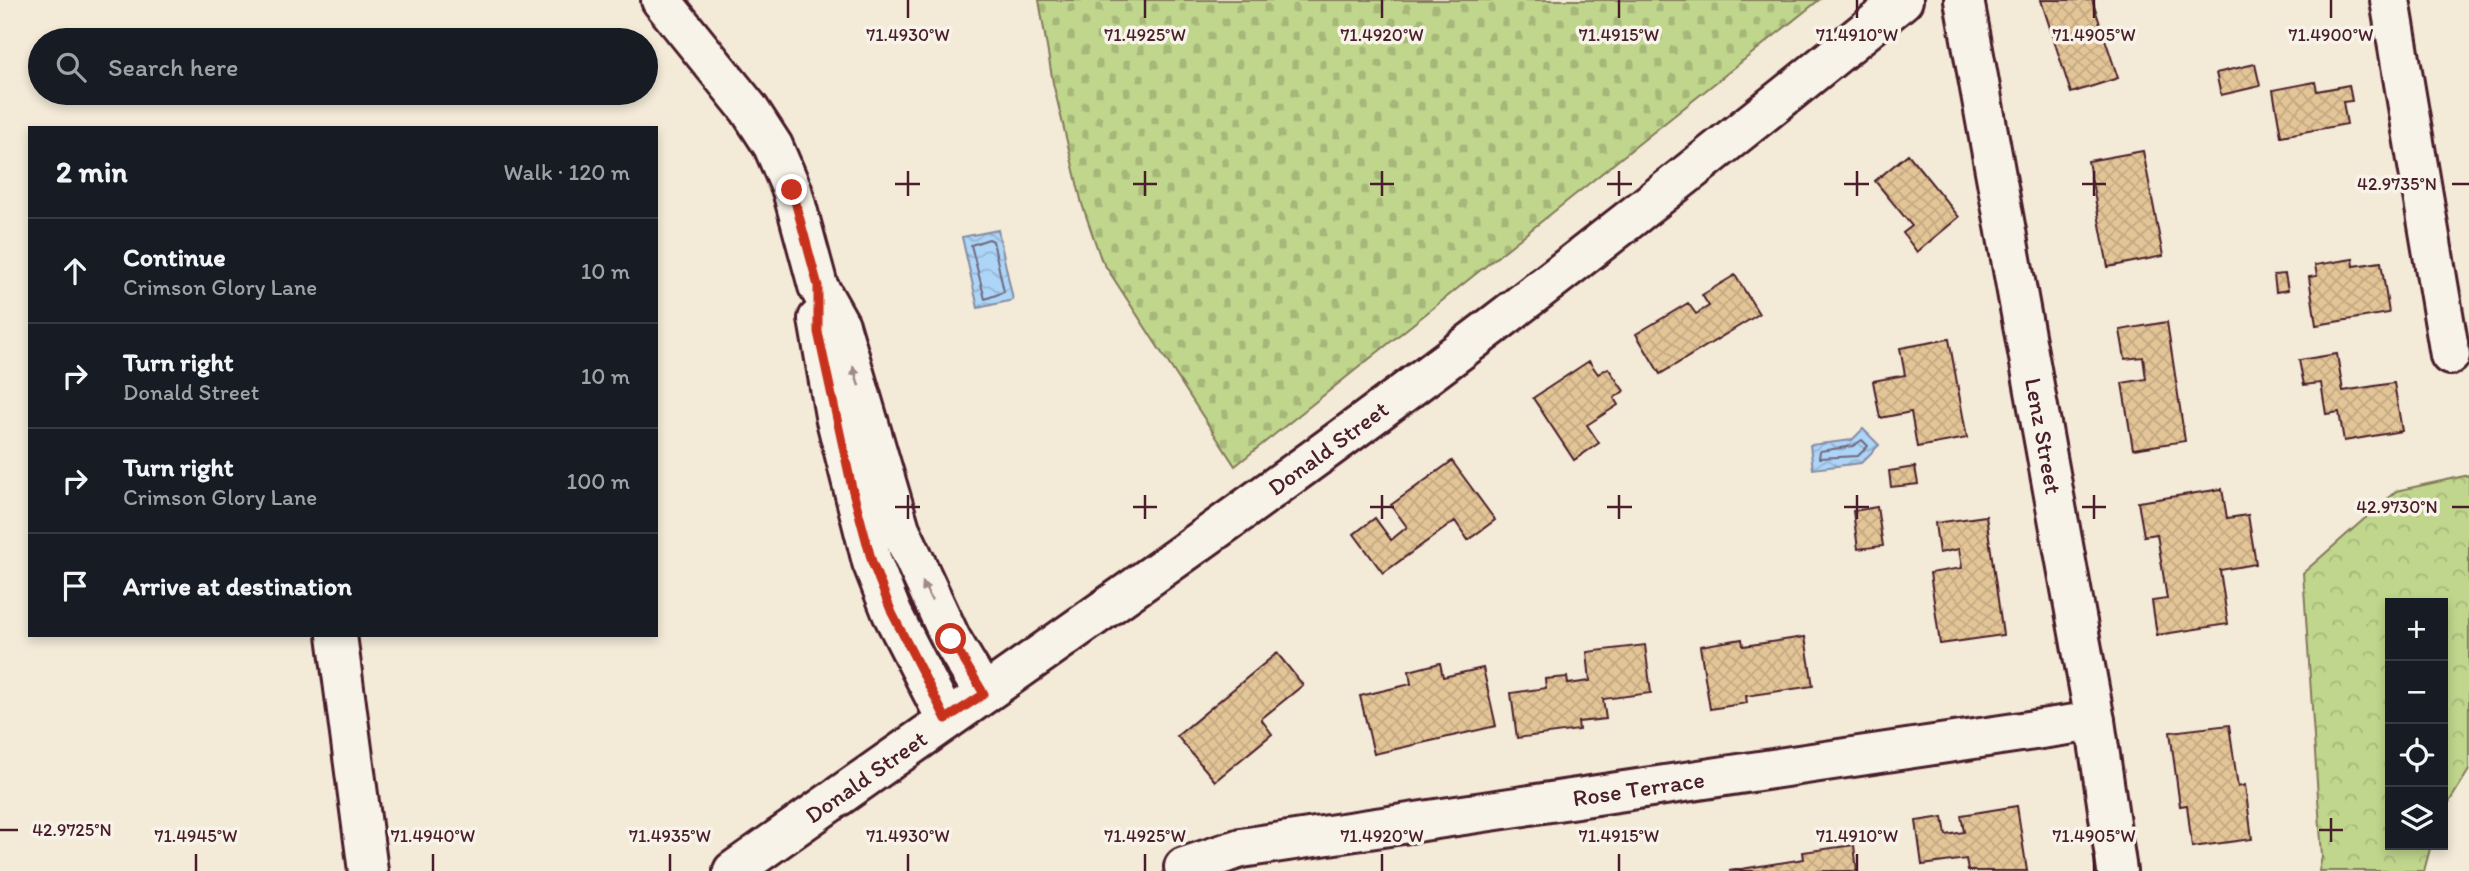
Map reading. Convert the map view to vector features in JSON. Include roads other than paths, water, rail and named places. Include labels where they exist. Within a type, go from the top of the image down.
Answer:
[{"type":"street","points":[[661,0],[749,109],[773,146],[792,190],[818,286],[840,325],[886,487],[913,561],[951,639],[984,694]]},
{"type":"street","name":"Donald Street","points":[[733,871],[984,694],[1494,325],[1784,98],[1903,0]]},
{"type":"street","name":"Lenz Street","points":[[1964,0],[2095,721],[2117,871]]},
{"type":"street","points":[[2390,0],[2450,355]]},
{"type":"street","points":[[818,286],[818,332],[852,488],[872,562],[892,613],[946,719]]},
{"type":"street","points":[[337,637],[368,871]]},
{"type":"street","name":"Rose Terrace","points":[[1184,867],[1241,848],[2095,721]]},
{"type":"water","points":[[998,230],[1013,300],[978,308],[962,237]]},
{"type":"water","points":[[1863,429],[1879,445],[1861,463],[1813,469],[1810,445],[1852,440]]}]
